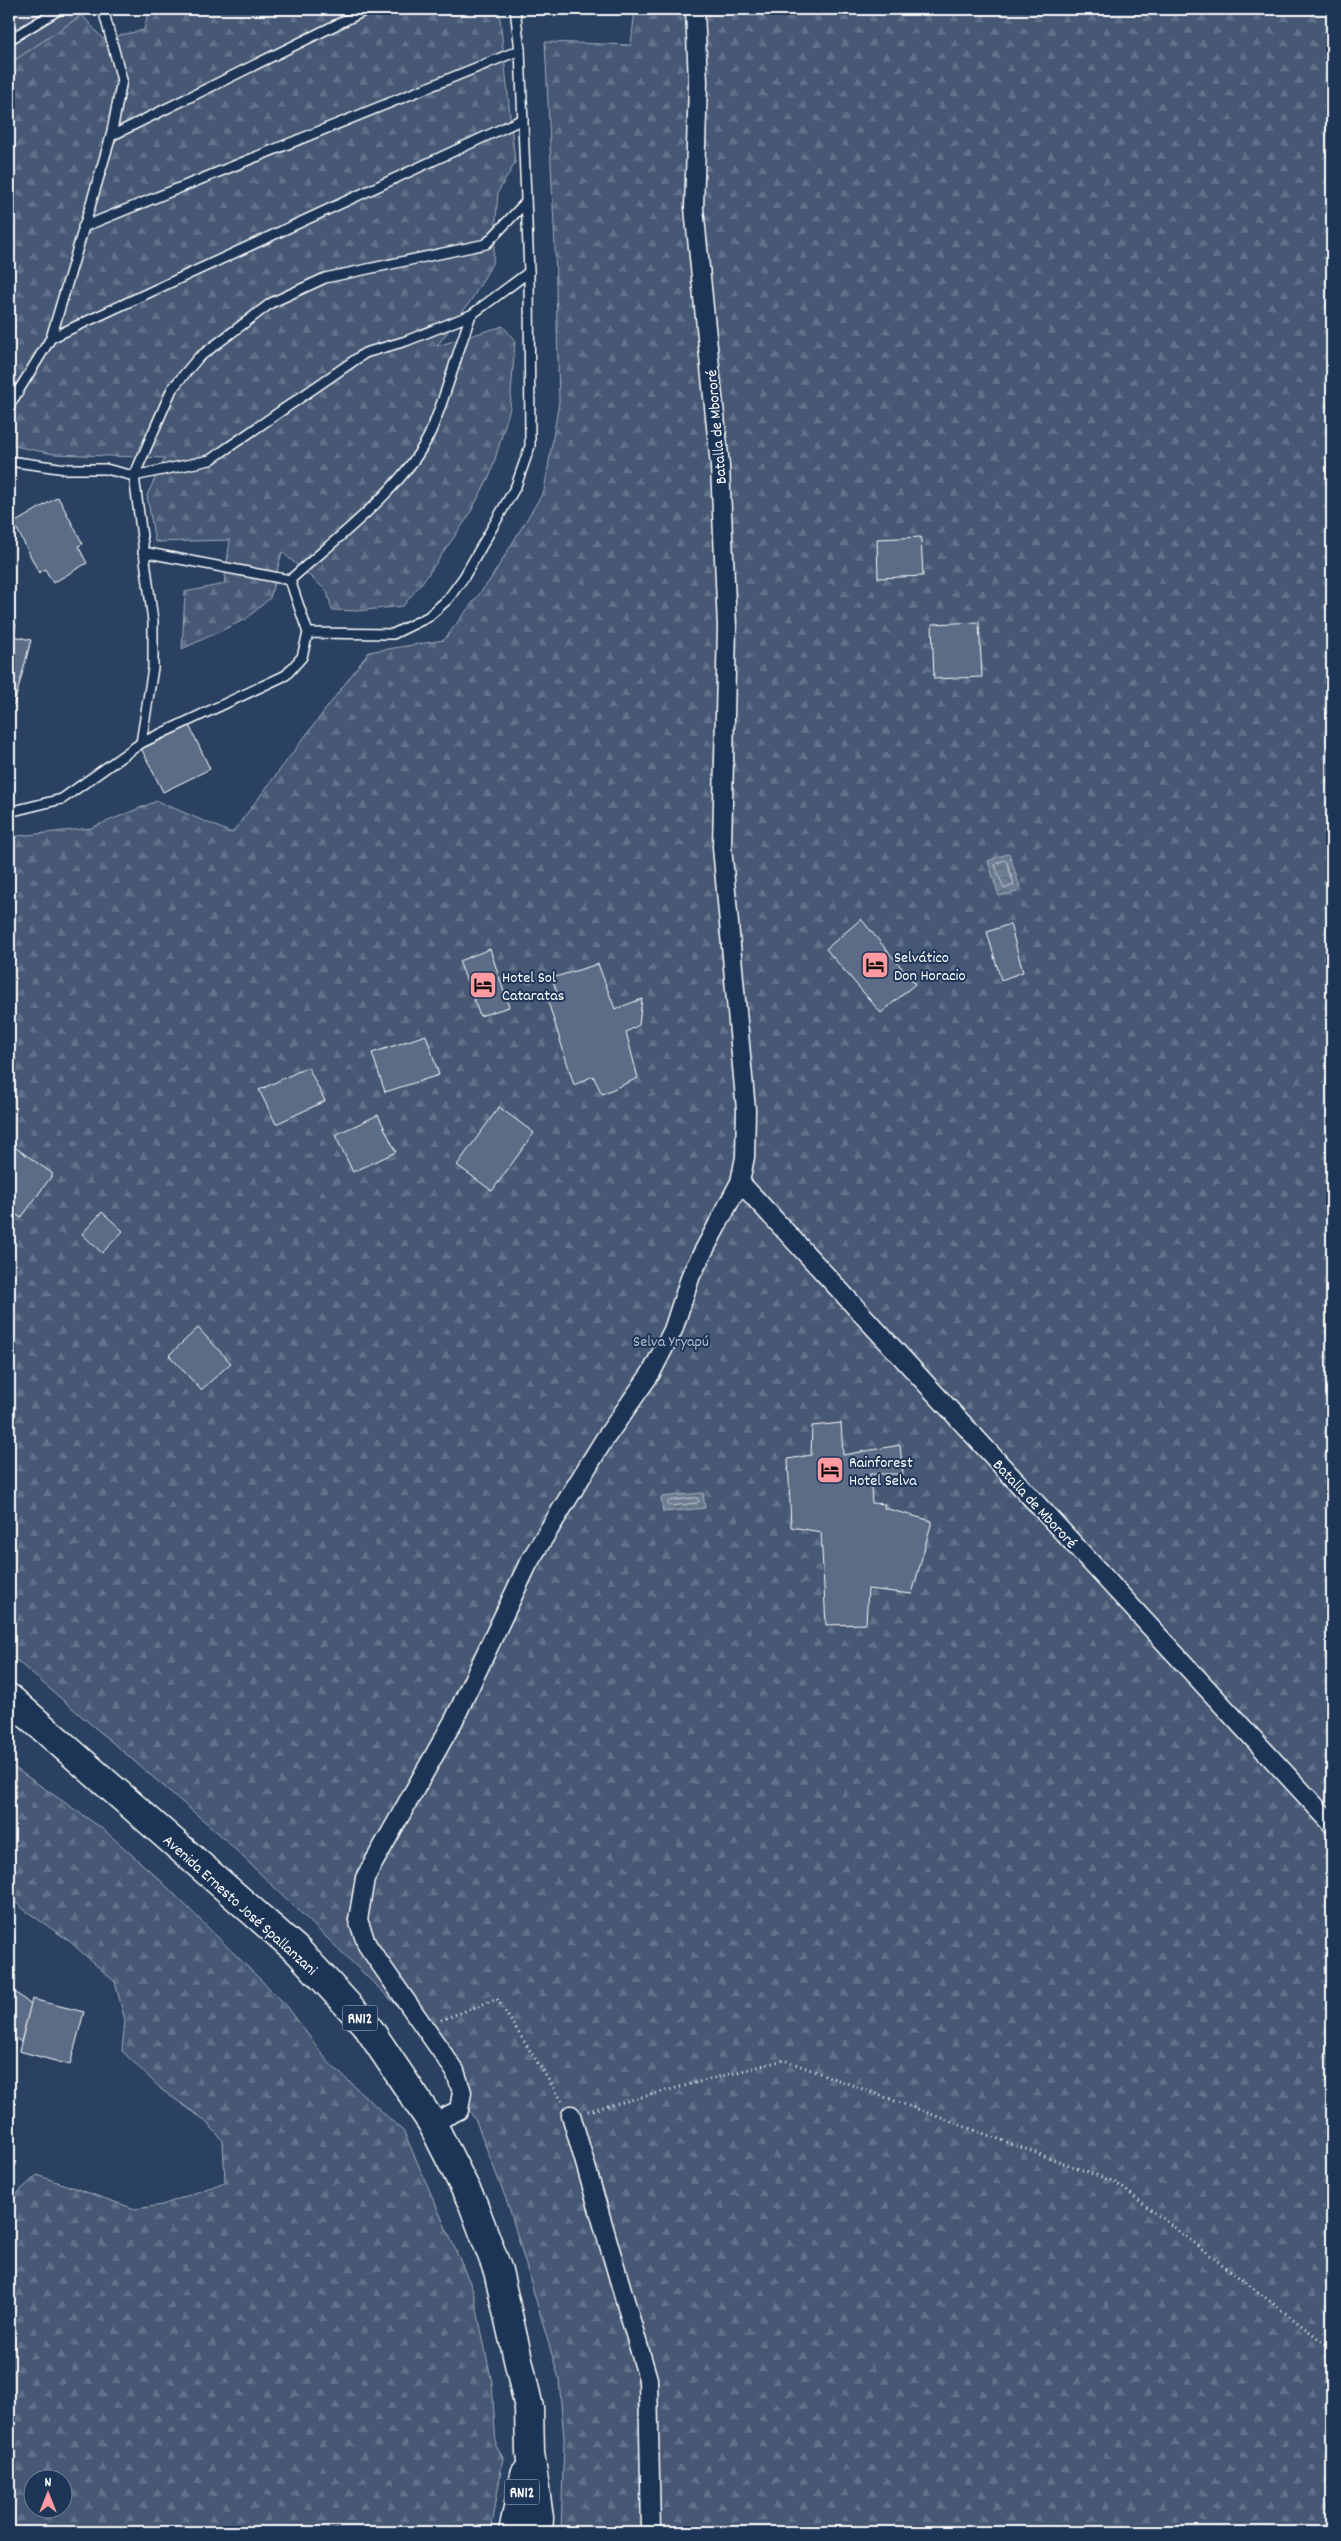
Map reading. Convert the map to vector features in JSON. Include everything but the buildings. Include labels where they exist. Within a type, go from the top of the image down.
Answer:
[{"type":"highway","name":"Avenida Ernesto José Spallanzani","points":[[9,1698],[299,1952],[367,2026],[432,2123],[473,2204],[498,2271],[529,2408],[530,2453],[538,2532]]},
{"type":"highway","name":"Avenida Ernesto José Spallanzani","points":[[513,2532],[530,2453]]},
{"type":"street","name":"Batalla de Mbororé","points":[[432,2123],[459,2110],[462,2092],[455,2071],[366,1945],[358,1920],[365,1878],[454,1720],[529,1562],[604,1440],[651,1374],[673,1330],[691,1275],[740,1182],[745,1157],[746,1110],[722,847],[727,627],[720,466],[694,208],[698,83],[695,9]]},
{"type":"street","name":"Batalla de Mbororé","points":[[740,1182],[1332,1824]]},
{"type":"street","points":[[571,2115],[648,2379],[651,2532]]},
{"type":"lane","points":[[9,40],[60,9]]},
{"type":"lane","points":[[9,406],[52,338],[111,136],[122,80],[103,9]]},
{"type":"lane","points":[[111,136],[368,9]]},
{"type":"lane","points":[[308,633],[393,634],[428,617],[448,600],[464,577],[516,486],[530,446],[529,272],[520,50],[515,9]]},
{"type":"lane","points":[[83,227],[520,50]]},
{"type":"lane","points":[[52,338],[523,119]]},
{"type":"lane","points":[[141,743],[153,668],[153,621],[134,476],[172,389],[198,358],[271,303],[325,278],[486,244],[526,202]]},
{"type":"lane","points":[[9,461],[66,469],[106,469],[134,476],[210,460],[365,353],[406,341],[470,315],[529,272]]},
{"type":"lane","points":[[290,580],[376,502],[413,461],[430,432],[470,315]]},
{"type":"lane","points":[[143,552],[290,580]]},
{"type":"lane","points":[[9,812],[62,799],[141,743],[286,676],[302,657],[308,633],[290,580]]},
{"type":"path","points":[[422,2026],[497,1999],[571,2115],[784,2060],[1115,2182],[1332,2349]]},
{"type":"green space","points":[[9,9],[75,9],[82,15],[9,64]]},
{"type":"green space","points":[[149,9],[499,9],[515,163],[498,192],[493,262],[472,299],[437,346],[503,326],[515,341],[510,408],[491,473],[468,517],[427,576],[403,606],[357,611],[332,610],[327,591],[282,552],[270,598],[246,619],[182,649],[185,592],[224,584],[230,540],[155,542],[147,495],[165,458],[54,454],[9,445],[9,64],[82,15],[103,39],[144,30]]},
{"type":"green space","name":"Selva Yryapú","points":[[635,9],[1332,9],[1332,2532],[561,2532],[564,2439],[559,2379],[509,2207],[476,2121],[411,2019],[217,1832],[9,1654],[9,837],[91,828],[157,801],[232,833],[369,652],[444,640],[490,580],[544,491],[559,402],[555,246],[545,42],[631,45]]},
{"type":"green space","points":[[9,1764],[103,1829],[158,1878],[287,2006],[328,2062],[404,2132],[473,2290],[492,2383],[496,2446],[503,2458],[491,2532],[9,2532],[9,2201],[37,2175],[135,2209],[162,2205],[225,2182],[223,2141],[206,2121],[162,2090],[122,2051],[125,2020],[115,1982],[68,1940],[9,1897]]},
{"type":"water","points":[[1009,853],[1021,891],[999,896],[988,861]]},
{"type":"water","points":[[703,1493],[705,1508],[663,1512],[661,1497]]},
{"type":"place","name":"Selvático Don Horacio","points":[[875,965]]},
{"type":"place","name":"Hotel Sol Cataratas","points":[[483,985]]},
{"type":"place","name":"Rainforest Hotel Selva","points":[[830,1470]]}]
